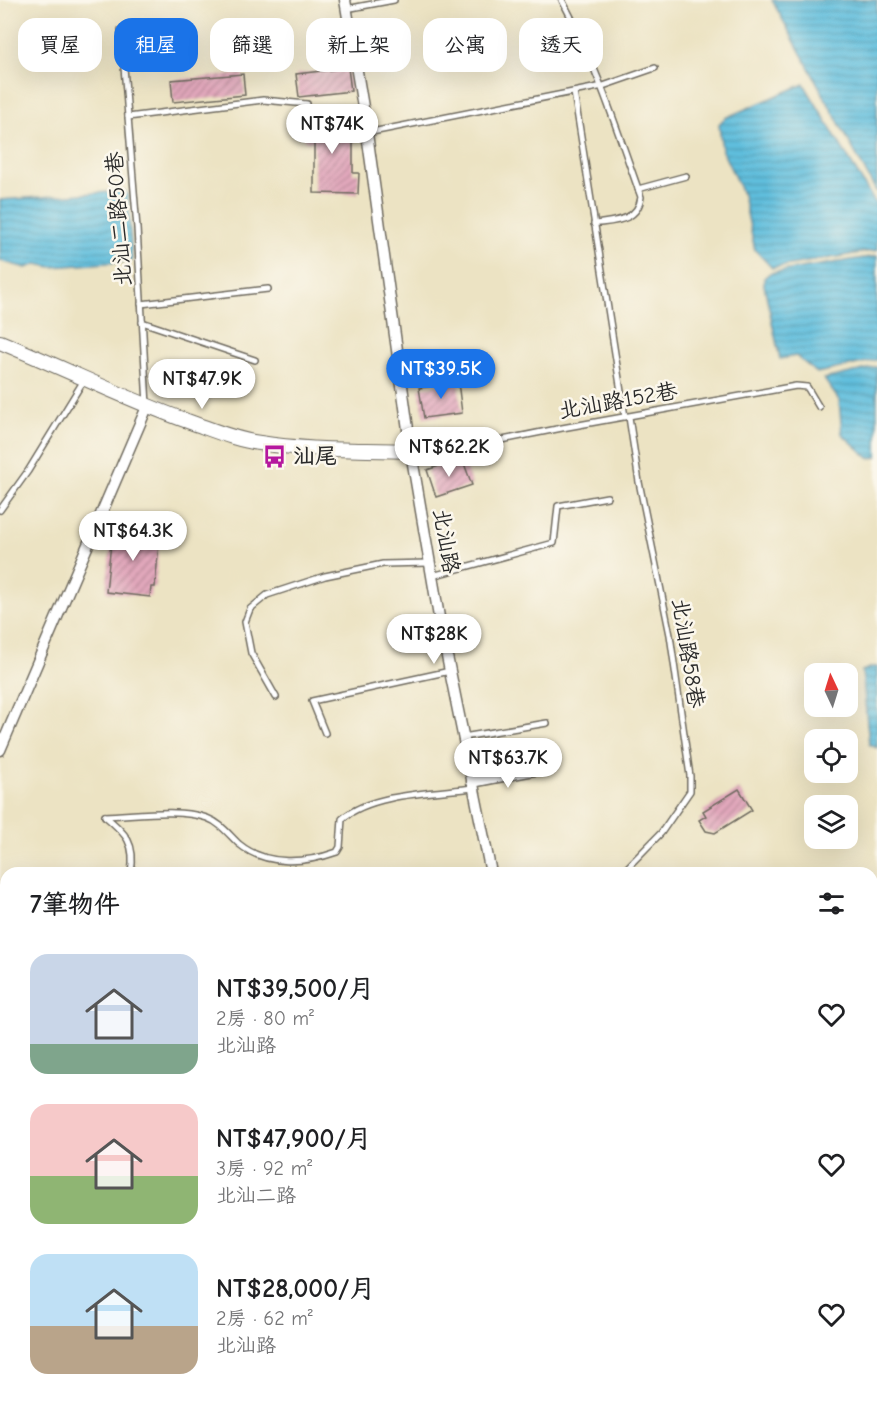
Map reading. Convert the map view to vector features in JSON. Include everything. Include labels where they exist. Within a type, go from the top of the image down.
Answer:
[{"type":"street","name":"北汕路","points":[[345,5],[367,133],[411,454],[450,671],[490,867]]},
{"type":"street","points":[[0,342],[147,407],[232,437],[259,443],[411,454]]},
{"type":"street","points":[[0,750],[147,407]]},
{"type":"street","points":[[473,785],[539,769]]},
{"type":"lane","points":[[345,5],[394,0]]},
{"type":"lane","points":[[562,0],[603,86],[641,197],[636,213],[625,219],[594,224]]},
{"type":"lane","points":[[367,133],[603,86],[655,68]]},
{"type":"lane","name":"北汕二路50巷","points":[[124,72],[147,407]]},
{"type":"lane","name":"北汕路58巷","points":[[574,92],[627,417],[670,635],[690,776],[690,791],[661,833],[628,867]]},
{"type":"lane","points":[[128,117],[264,100],[307,104]]},
{"type":"lane","points":[[638,189],[686,176]]},
{"type":"lane","points":[[141,304],[268,289]]},
{"type":"lane","points":[[142,322],[255,360]]},
{"type":"lane","points":[[0,510],[28,471],[85,379]]},
{"type":"lane","name":"北汕路152巷","points":[[411,454],[802,386],[807,387],[819,407]]},
{"type":"lane","points":[[432,576],[554,543],[558,506],[607,497]]},
{"type":"lane","points":[[276,697],[251,653],[245,622],[250,609],[267,595],[325,576],[383,564],[430,563]]},
{"type":"lane","points":[[325,733],[312,701],[450,671]]},
{"type":"lane","points":[[463,737],[547,723]]},
{"type":"lane","points":[[131,867],[131,845],[125,833],[105,816],[172,813],[206,818],[217,823],[241,846],[263,858],[287,862],[321,858],[337,852],[340,847],[342,819],[349,813],[384,800],[473,785]]},
{"type":"water","points":[[772,0],[877,0],[877,193]]},
{"type":"water","points":[[804,84],[877,206],[877,250],[772,268],[755,250],[743,195],[722,150],[719,124],[725,118]]},
{"type":"water","points":[[125,191],[128,197],[132,261],[52,267],[37,264],[26,268],[0,261],[0,200]]},
{"type":"water","points":[[877,256],[877,360],[817,373],[796,356],[780,359],[764,278],[770,273]]},
{"type":"water","points":[[877,367],[877,457],[869,458],[842,434],[839,400],[824,379]]},
{"type":"water","points":[[877,667],[877,748],[869,744],[862,671]]},
{"type":"building","points":[[349,72],[351,91],[299,97],[296,74]]},
{"type":"building","points":[[243,74],[245,95],[173,102],[171,80]]},
{"type":"building","points":[[299,118],[353,119],[353,173],[359,173],[358,194],[314,193],[314,142],[305,141],[305,127],[299,127]]},
{"type":"building","points":[[458,382],[462,413],[424,418],[419,388]]},
{"type":"building","points":[[462,458],[472,485],[436,497],[427,470]]},
{"type":"building","points":[[109,529],[160,533],[155,587],[151,587],[150,597],[106,592],[111,543],[107,535]]},
{"type":"building","points":[[739,789],[752,810],[715,833],[706,831],[699,820],[706,816],[703,811]]},
{"type":"place","name":"汕尾","points":[[275,456]]}]
